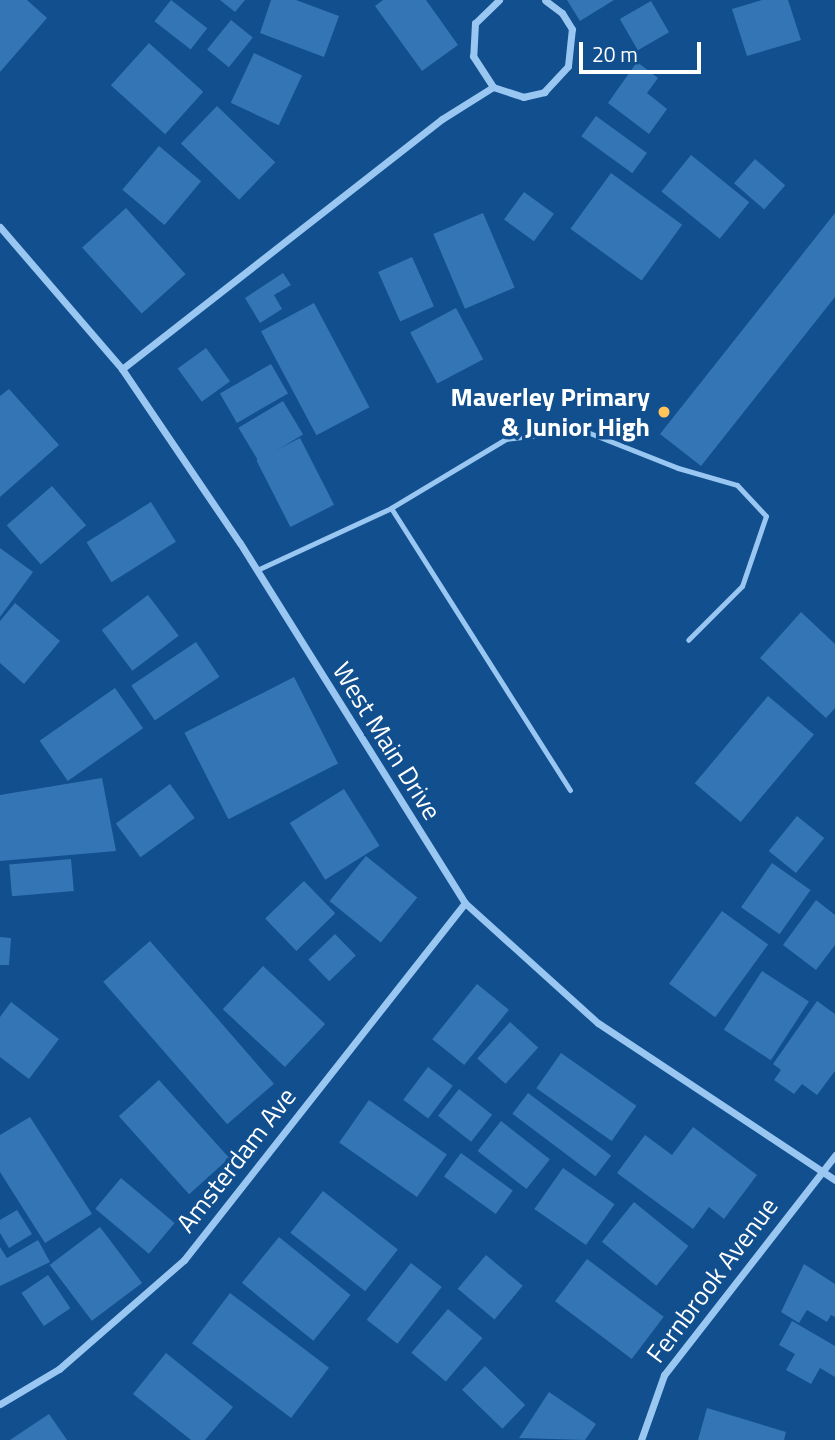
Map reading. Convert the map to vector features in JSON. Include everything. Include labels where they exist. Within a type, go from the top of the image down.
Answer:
[{"type":"street","points":[[499,0],[475,23],[473,56],[493,86],[523,97],[544,92],[568,66],[572,29],[562,13],[545,0]]},
{"type":"street","points":[[122,369],[442,120],[493,86]]},
{"type":"street","name":"West Main Drive","points":[[0,227],[122,369],[257,570],[465,903],[598,1023],[835,1180]]},
{"type":"street","name":"Amsterdam Ave","points":[[0,1404],[59,1369],[184,1260],[465,903]]},
{"type":"street","name":"Fernbrook Avenue","points":[[641,1440],[664,1375],[835,1155]]},
{"type":"lane","points":[[257,570],[391,508],[506,439],[582,430],[678,468],[737,485],[766,516],[742,586],[688,640]]},
{"type":"lane","points":[[391,508],[570,790]]},
{"type":"building","points":[[0,0],[27,0],[47,18],[0,72]]},
{"type":"building","points":[[171,0],[207,28],[191,50],[154,21]]},
{"type":"building","points":[[220,0],[245,0],[235,12]]},
{"type":"building","points":[[271,0],[296,0],[339,16],[324,57],[260,33]]},
{"type":"building","points":[[383,0],[426,0],[458,45],[422,71],[375,6]]},
{"type":"building","points":[[567,0],[614,0],[580,21]]},
{"type":"building","points":[[762,0],[788,0],[801,40],[747,56],[732,9]]},
{"type":"building","points":[[651,1],[669,32],[638,50],[620,19]]},
{"type":"building","points":[[231,20],[253,38],[229,67],[207,50]]},
{"type":"building","points":[[149,43],[203,92],[165,134],[111,85]]},
{"type":"building","points":[[254,53],[302,75],[279,125],[231,103]]},
{"type":"building","points":[[637,62],[658,78],[647,93],[667,109],[649,134],[608,103]]},
{"type":"building","points":[[217,106],[275,162],[239,200],[181,143]]},
{"type":"building","points":[[596,116],[647,153],[632,173],[581,136]]},
{"type":"building","points":[[159,146],[201,181],[164,225],[122,190]]},
{"type":"building","points":[[691,155],[749,202],[720,239],[661,192]]},
{"type":"building","points":[[755,159],[785,185],[764,209],[734,183]]},
{"type":"building","points":[[611,173],[682,225],[642,281],[570,229]]},
{"type":"building","points":[[524,192],[554,214],[534,241],[504,220]]},
{"type":"building","points":[[126,208],[186,274],[142,314],[82,247]]},
{"type":"building","points":[[483,213],[515,288],[465,309],[433,234]]},
{"type":"building","points":[[835,213],[835,297],[701,466],[660,434]]},
{"type":"building","points":[[412,257],[434,306],[400,321],[378,272]]},
{"type":"building","points":[[283,273],[291,285],[274,295],[282,309],[260,323],[245,298]]},
{"type":"building","points":[[314,303],[369,407],[316,435],[261,331]]},
{"type":"building","points":[[456,308],[483,359],[437,384],[410,332]]},
{"type":"building","points":[[206,348],[230,381],[202,402],[178,369]]},
{"type":"building","points":[[271,364],[288,393],[237,423],[220,394]]},
{"type":"building","points":[[9,389],[59,445],[0,497],[0,396]]},
{"type":"building","points":[[283,401],[303,434],[259,461],[238,428]]},
{"type":"building","points":[[300,438],[334,505],[290,527],[256,460]]},
{"type":"building","points":[[52,486],[86,525],[41,565],[7,525]]},
{"type":"building","points":[[151,502],[176,542],[111,582],[87,542]]},
{"type":"building","points":[[0,548],[33,572],[0,617]]},
{"type":"building","points":[[148,595],[179,636],[132,671],[102,630]]},
{"type":"building","points":[[15,603],[60,641],[24,684],[0,663],[0,621]]},
{"type":"building","points":[[801,612],[835,644],[835,708],[826,718],[760,658]]},
{"type":"building","points":[[196,642],[219,677],[155,720],[131,686]]},
{"type":"building","points":[[294,677],[338,763],[228,819],[184,733]]},
{"type":"building","points":[[115,688],[143,728],[68,781],[40,741]]},
{"type":"building","points":[[768,696],[814,735],[741,822],[695,783]]},
{"type":"building","points":[[102,778],[116,851],[0,861],[0,795]]},
{"type":"building","points":[[170,784],[195,818],[140,857],[116,823]]},
{"type":"building","points":[[344,789],[380,846],[325,880],[290,823]]},
{"type":"building","points":[[797,816],[824,838],[796,873],[769,851]]},
{"type":"building","points":[[366,856],[417,898],[381,943],[329,901]]},
{"type":"building","points":[[71,859],[74,891],[12,896],[9,864]]},
{"type":"building","points":[[772,863],[811,890],[780,934],[741,907]]},
{"type":"building","points":[[304,881],[335,913],[296,951],[265,919]]},
{"type":"building","points":[[816,900],[835,915],[835,945],[816,970],[783,945]]},
{"type":"building","points":[[722,911],[768,945],[715,1017],[669,984]]},
{"type":"building","points":[[335,934],[356,956],[329,981],[308,960]]},
{"type":"building","points":[[0,937],[11,938],[9,965],[0,965]]},
{"type":"building","points":[[150,941],[274,1084],[227,1124],[103,982]]},
{"type":"building","points":[[263,966],[325,1024],[285,1067],[223,1009]]},
{"type":"building","points":[[762,971],[809,1001],[771,1060],[724,1030]]},
{"type":"building","points":[[477,984],[509,1010],[464,1065],[432,1039]]},
{"type":"building","points":[[817,1001],[835,1014],[835,1071],[817,1095],[802,1084],[794,1094],[774,1080],[781,1070],[773,1064]]},
{"type":"building","points":[[11,1002],[59,1039],[29,1079],[0,1057],[0,1017]]},
{"type":"building","points":[[510,1022],[538,1047],[505,1084],[477,1058]]},
{"type":"building","points":[[561,1053],[636,1106],[612,1141],[536,1088]]},
{"type":"building","points":[[428,1067],[453,1086],[428,1118],[403,1100]]},
{"type":"building","points":[[159,1080],[229,1158],[189,1194],[119,1116]]},
{"type":"building","points":[[459,1089],[492,1115],[471,1142],[438,1116]]},
{"type":"building","points":[[528,1093],[611,1156],[595,1176],[512,1114]]},
{"type":"building","points":[[369,1100],[447,1154],[417,1197],[339,1143]]},
{"type":"building","points":[[30,1117],[92,1214],[45,1243],[0,1172],[0,1135]]},
{"type":"building","points":[[501,1121],[550,1159],[526,1189],[478,1151]]},
{"type":"building","points":[[693,1127],[757,1175],[724,1219],[709,1207],[693,1229],[617,1173],[645,1135],[672,1155]]},
{"type":"building","points":[[461,1153],[513,1191],[496,1214],[444,1176]]},
{"type":"building","points":[[563,1168],[615,1204],[586,1245],[534,1209]]},
{"type":"building","points":[[121,1178],[175,1223],[149,1254],[95,1209]]},
{"type":"building","points":[[323,1191],[398,1249],[365,1291],[290,1233]]},
{"type":"building","points":[[634,1202],[688,1246],[656,1286],[602,1242]]},
{"type":"building","points":[[17,1210],[32,1234],[9,1248],[0,1233],[0,1220]]},
{"type":"building","points":[[100,1227],[142,1283],[92,1321],[50,1265]]},
{"type":"building","points":[[279,1237],[350,1295],[313,1341],[242,1283]]},
{"type":"building","points":[[38,1240],[50,1262],[0,1286],[0,1247],[7,1258]]},
{"type":"building","points":[[486,1255],[523,1286],[494,1320],[458,1289]]},
{"type":"building","points":[[587,1259],[664,1317],[632,1359],[555,1301]]},
{"type":"building","points":[[411,1263],[442,1287],[397,1344],[367,1320]]},
{"type":"building","points":[[804,1264],[835,1284],[835,1317],[831,1315],[827,1322],[807,1310],[799,1323],[781,1312]]},
{"type":"building","points":[[48,1275],[70,1308],[44,1326],[21,1293]]},
{"type":"building","points":[[230,1293],[329,1368],[291,1418],[192,1343]]},
{"type":"building","points":[[448,1309],[482,1338],[446,1382],[411,1353]]},
{"type":"building","points":[[792,1321],[835,1346],[835,1377],[820,1368],[811,1384],[786,1370],[795,1354],[779,1345]]},
{"type":"building","points":[[166,1353],[233,1407],[205,1440],[191,1440],[133,1394]]},
{"type":"building","points":[[485,1366],[525,1405],[502,1429],[462,1390]]},
{"type":"building","points":[[549,1392],[596,1424],[585,1440],[519,1438]]},
{"type":"building","points":[[707,1408],[786,1432],[784,1440],[698,1440]]},
{"type":"building","points":[[49,1414],[67,1440],[10,1440]]},
{"type":"place","name":"Maverley Primary & Junior High","points":[[664,412]]}]
